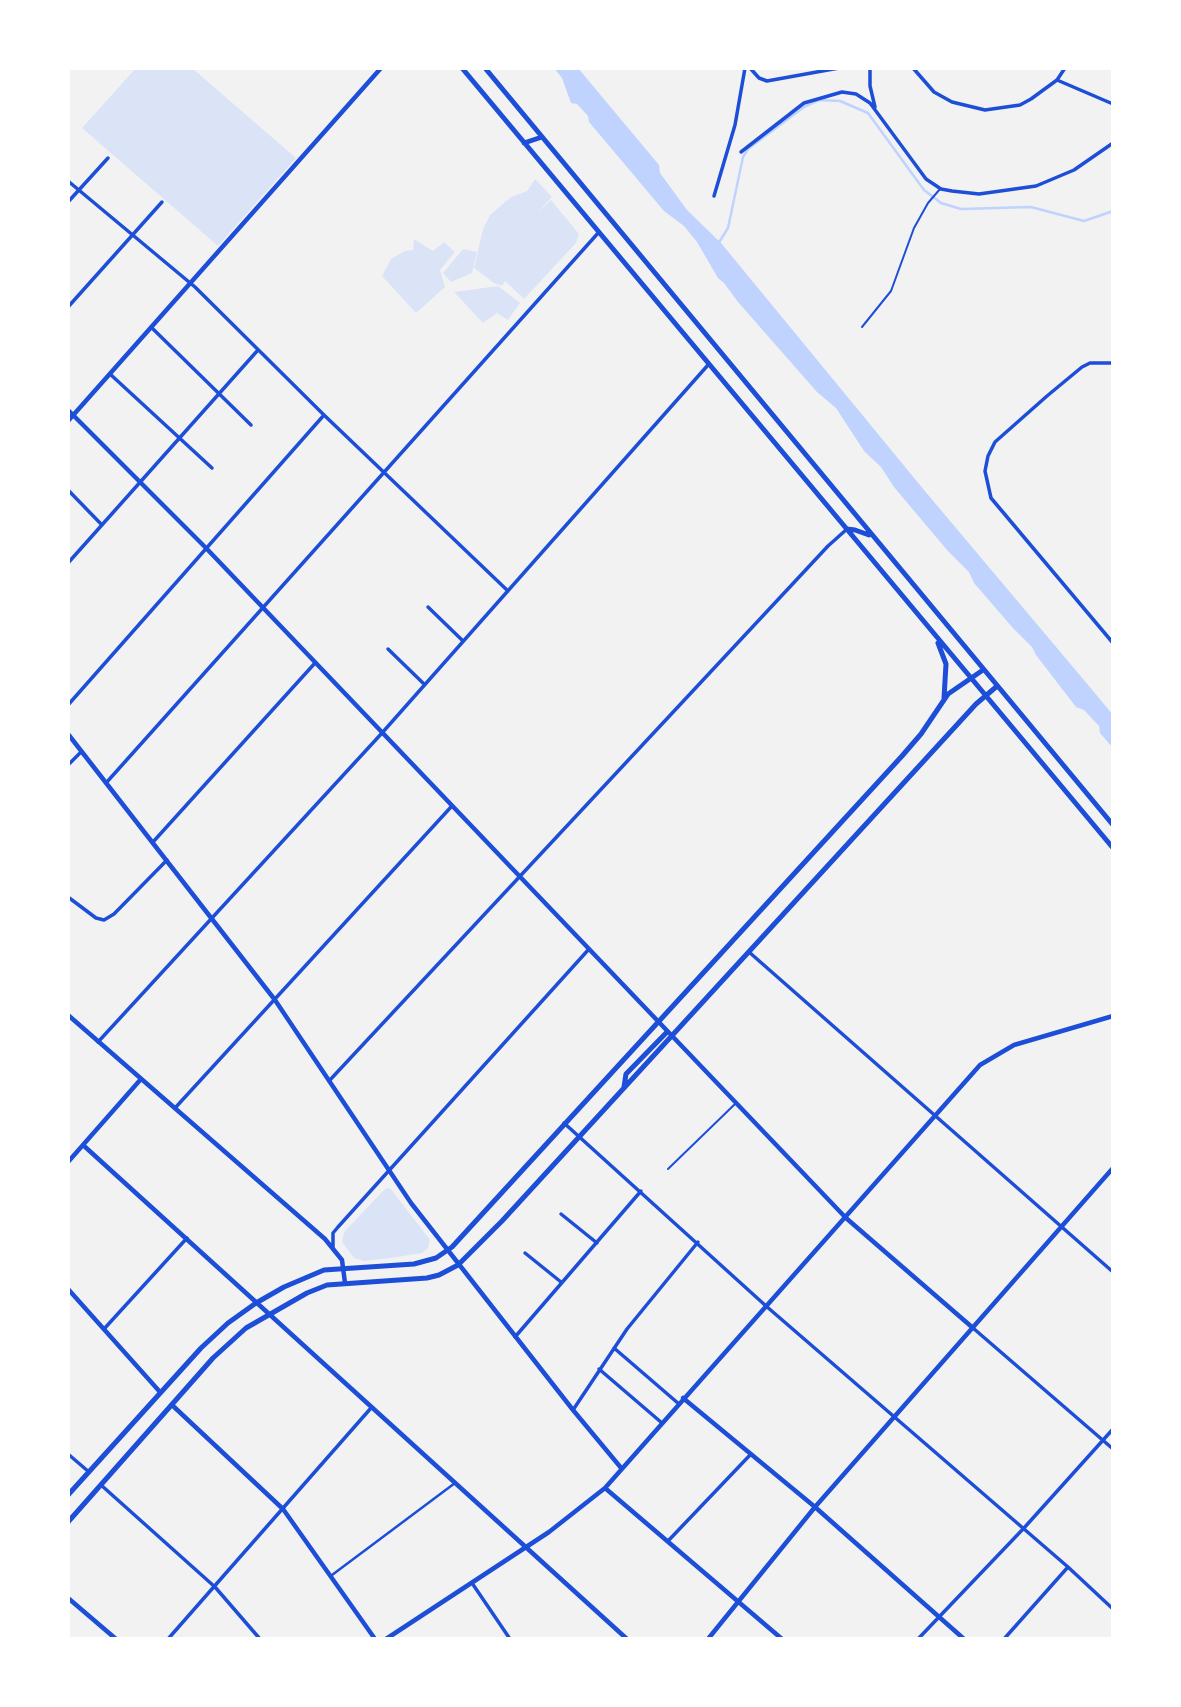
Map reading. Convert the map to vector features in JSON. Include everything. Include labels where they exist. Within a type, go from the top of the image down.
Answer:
[{"type":"main road","points":[[462,68],[1113,848]]},
{"type":"main road","points":[[485,68],[1113,825]]},
{"type":"main road","points":[[524,143],[542,137]]},
{"type":"main road","points":[[847,529],[872,536]]},
{"type":"main road","points":[[934,633],[946,664],[944,699]]},
{"type":"main road","points":[[68,1495],[208,1341],[256,1303],[314,1273],[344,1267],[415,1264],[430,1261],[447,1251],[902,756],[921,734],[944,699],[970,677],[983,670]]},
{"type":"main road","points":[[68,1522],[225,1345],[269,1314],[317,1288],[345,1283],[427,1278],[457,1265],[502,1222],[669,1034],[749,953],[996,687]]},
{"type":"street","points":[[68,421],[381,68]]},
{"type":"street","points":[[714,196],[748,68],[767,81],[839,68]]},
{"type":"street","points":[[870,68],[870,86],[876,110]]},
{"type":"street","points":[[913,68],[934,92],[953,102],[985,110],[1020,105],[1057,80],[1065,68]]},
{"type":"street","points":[[1057,80],[1113,104]]},
{"type":"street","points":[[741,152],[788,114],[818,97],[842,92],[863,97],[876,110],[926,179],[941,189],[979,194],[1036,186],[1074,170],[1113,143]]},
{"type":"street","points":[[68,202],[108,158]]},
{"type":"street","points":[[68,181],[192,284],[508,591]]},
{"type":"street","points":[[68,307],[162,202]]},
{"type":"street","points":[[106,783],[598,232]]},
{"type":"street","points":[[152,328],[250,425]]},
{"type":"street","points":[[68,563],[258,349]]},
{"type":"street","points":[[1113,363],[1090,363],[1082,367],[1047,396],[995,442],[985,471],[991,498],[1113,643]]},
{"type":"street","points":[[98,1042],[382,733],[708,365]]},
{"type":"street","points":[[110,374],[212,468]]},
{"type":"street","points":[[68,410],[206,548],[846,1218],[1113,1448]]},
{"type":"street","points":[[68,705],[324,415]]},
{"type":"street","points":[[68,490],[102,525]]},
{"type":"street","points":[[329,1081],[828,546],[847,529]]},
{"type":"street","points":[[428,607],[463,641]]},
{"type":"street","points":[[388,649],[424,685]]},
{"type":"street","points":[[153,842],[315,663]]},
{"type":"street","points":[[68,734],[275,1000],[387,1171],[457,1265],[622,1469]]},
{"type":"street","points":[[68,765],[81,752]]},
{"type":"street","points":[[175,1108],[451,807]]},
{"type":"street","points":[[68,897],[96,918],[104,920],[114,914],[167,860]]},
{"type":"street","points":[[333,1248],[333,1233],[589,948]]},
{"type":"street","points":[[749,953],[1113,1272]]},
{"type":"street","points":[[68,1016],[320,1234],[333,1248],[344,1267],[345,1283]]},
{"type":"street","points":[[386,1639],[570,1518],[605,1488],[969,1076],[990,1057],[1014,1045],[1113,1016]]},
{"type":"street","points":[[1113,1036],[1113,1054]]},
{"type":"street","points":[[68,1162],[141,1079]]},
{"type":"street","points":[[564,1124],[766,1306],[1024,1528],[1113,1609]]},
{"type":"street","points":[[83,1145],[627,1639]]},
{"type":"street","points":[[708,1639],[815,1507],[1113,1168]]},
{"type":"street","points":[[515,1337],[641,1191]]},
{"type":"street","points":[[561,1214],[597,1243]]},
{"type":"street","points":[[320,1234],[333,1233]]},
{"type":"street","points":[[104,1329],[187,1238]]},
{"type":"street","points":[[573,1410],[639,1312],[698,1242]]},
{"type":"street","points":[[525,1252],[562,1283]]},
{"type":"street","points":[[68,1289],[160,1392]]},
{"type":"street","points":[[613,1348],[679,1404]]},
{"type":"street","points":[[599,1370],[662,1423]]},
{"type":"street","points":[[684,1398],[815,1507],[964,1639]]},
{"type":"street","points":[[172,1405],[283,1509],[375,1639]]},
{"type":"street","points":[[168,1639],[371,1408]]},
{"type":"street","points":[[918,1639],[1024,1528],[1113,1429]]},
{"type":"street","points":[[68,1454],[89,1472]]},
{"type":"street","points":[[667,1541],[751,1454]]},
{"type":"street","points":[[331,1575],[455,1483]]},
{"type":"street","points":[[102,1485],[215,1587],[260,1639]]},
{"type":"street","points":[[605,1488],[782,1639]]},
{"type":"street","points":[[1004,1639],[1068,1567]]},
{"type":"street","points":[[472,1583],[510,1639]]},
{"type":"street","points":[[68,1598],[116,1639]]},
{"type":"lane","points":[[862,327],[891,291],[914,228],[928,203],[941,189]]},
{"type":"lane","points":[[668,1169],[735,1103]]},
{"type":"shaded area","points":[[136,68],[192,68],[296,158],[218,246],[82,128]]},
{"type":"shaded area","points":[[535,179],[552,197],[537,213],[551,200],[579,234],[576,243],[524,299],[505,281],[502,286],[494,283],[474,268],[483,229],[490,215],[511,197],[527,191]]},
{"type":"shaded area","points":[[414,239],[433,251],[444,242],[455,252],[440,270],[445,287],[416,313],[382,276],[391,259],[405,251],[413,250]]},
{"type":"shaded area","points":[[463,249],[477,252],[472,273],[451,282],[443,273]]},
{"type":"shaded area","points":[[498,286],[520,303],[508,320],[497,313],[483,323],[454,292]]},
{"type":"shaded area","points":[[390,1188],[430,1240],[428,1248],[422,1253],[391,1258],[364,1261],[354,1258],[342,1242],[344,1232],[385,1189]]},
{"type":"water","points":[[554,68],[578,68],[659,165],[660,173],[687,210],[721,243],[1113,715],[1113,748],[1100,733],[1099,726],[1084,710],[1076,707],[1032,647],[974,583],[969,572],[894,487],[881,467],[864,451],[836,408],[817,392],[718,278],[697,242],[684,226],[664,211],[589,122],[588,116],[577,104],[571,103],[562,78]]},
{"type":"waterway","points":[[718,244],[728,228],[743,157],[748,149],[804,107],[819,100],[840,101],[868,113],[924,190],[941,203],[961,209],[1031,207],[1084,221],[1113,211]]}]
